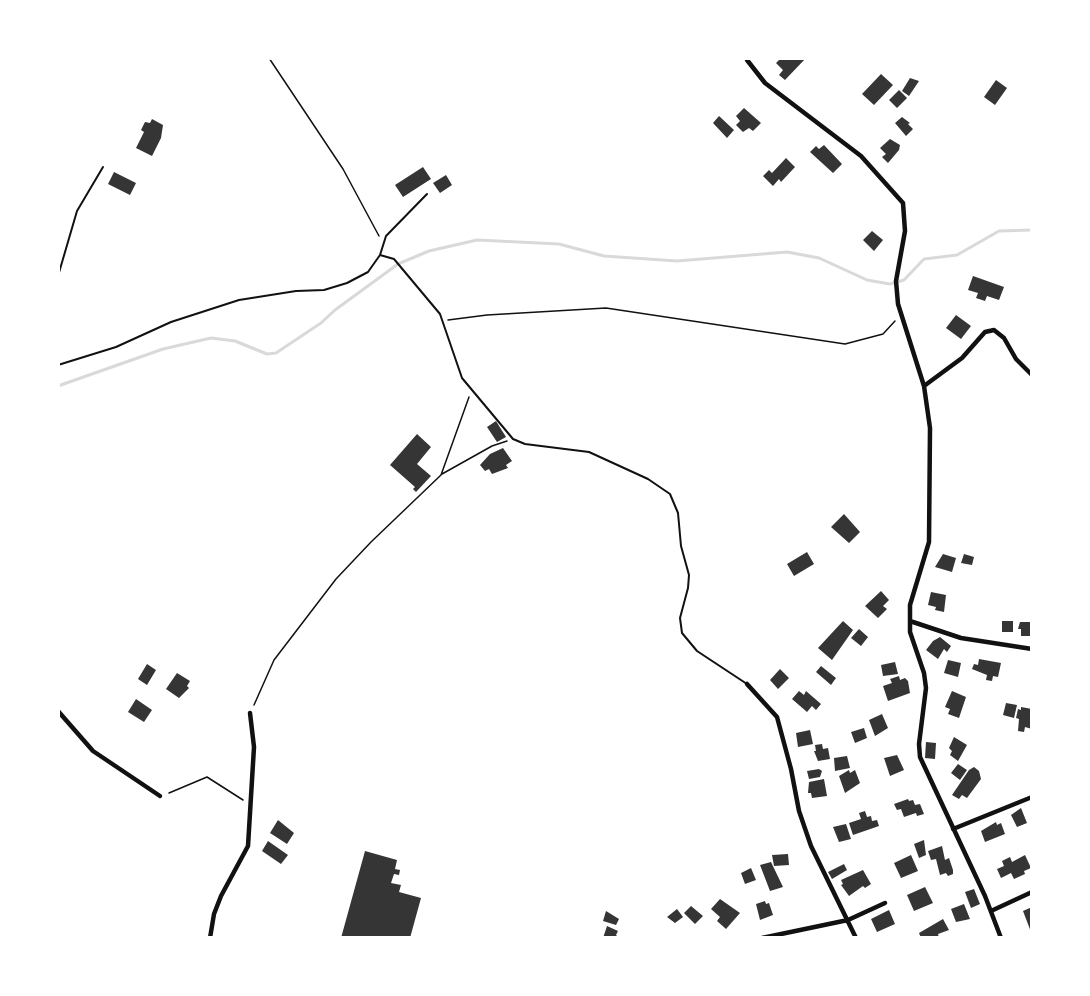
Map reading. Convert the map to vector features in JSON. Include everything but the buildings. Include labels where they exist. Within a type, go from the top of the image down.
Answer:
[{"type":"street","points":[[748,59],[765,83],[861,156],[903,203],[905,231],[896,281],[902,315],[924,386],[930,428],[929,542],[910,605],[910,632],[924,673],[926,688],[919,744],[920,757],[991,911],[1001,938]]},
{"type":"street","points":[[924,386],[962,358],[985,332],[994,330],[1004,338],[1016,359],[1032,375]]},
{"type":"street","points":[[910,621],[961,638],[1032,649]]},
{"type":"street","points":[[747,684],[777,717],[792,769],[800,811],[812,846],[856,938]]},
{"type":"street","points":[[58,711],[93,751],[160,796]]},
{"type":"street","points":[[210,938],[214,914],[221,896],[248,846],[252,805],[254,729],[250,713]]},
{"type":"street","points":[[953,829],[1032,797]]},
{"type":"street","points":[[991,911],[1032,892]]},
{"type":"street","points":[[762,938],[848,920],[885,903]]},
{"type":"lane","points":[[58,276],[77,211],[103,167]]},
{"type":"lane","points":[[58,365],[116,347],[171,322],[239,300],[296,291],[324,290],[347,283],[368,272],[380,255],[386,236],[427,194]]},
{"type":"lane","points":[[380,255],[394,259],[444,321],[458,371],[471,390],[513,439],[525,444],[589,452],[648,479],[670,494],[678,513],[681,546],[689,575],[680,618],[682,633],[697,651],[747,684]]},
{"type":"path","points":[[269,58],[343,169],[383,244]]},
{"type":"path","points":[[444,321],[487,315],[606,308],[845,344],[883,334],[902,315]]},
{"type":"path","points":[[441,475],[471,390]]},
{"type":"path","points":[[250,713],[274,660],[296,628],[355,558],[441,475],[492,446],[513,439]]},
{"type":"path","points":[[160,796],[207,777],[252,805]]},
{"type":"waterway","points":[[58,386],[163,349],[211,338],[235,341],[267,354],[276,353],[321,323],[335,310],[398,264],[429,251],[477,240],[559,244],[604,256],[677,261],[787,252],[819,258],[867,280],[890,284],[904,280],[924,259],[957,255],[999,231],[1032,230]]}]
